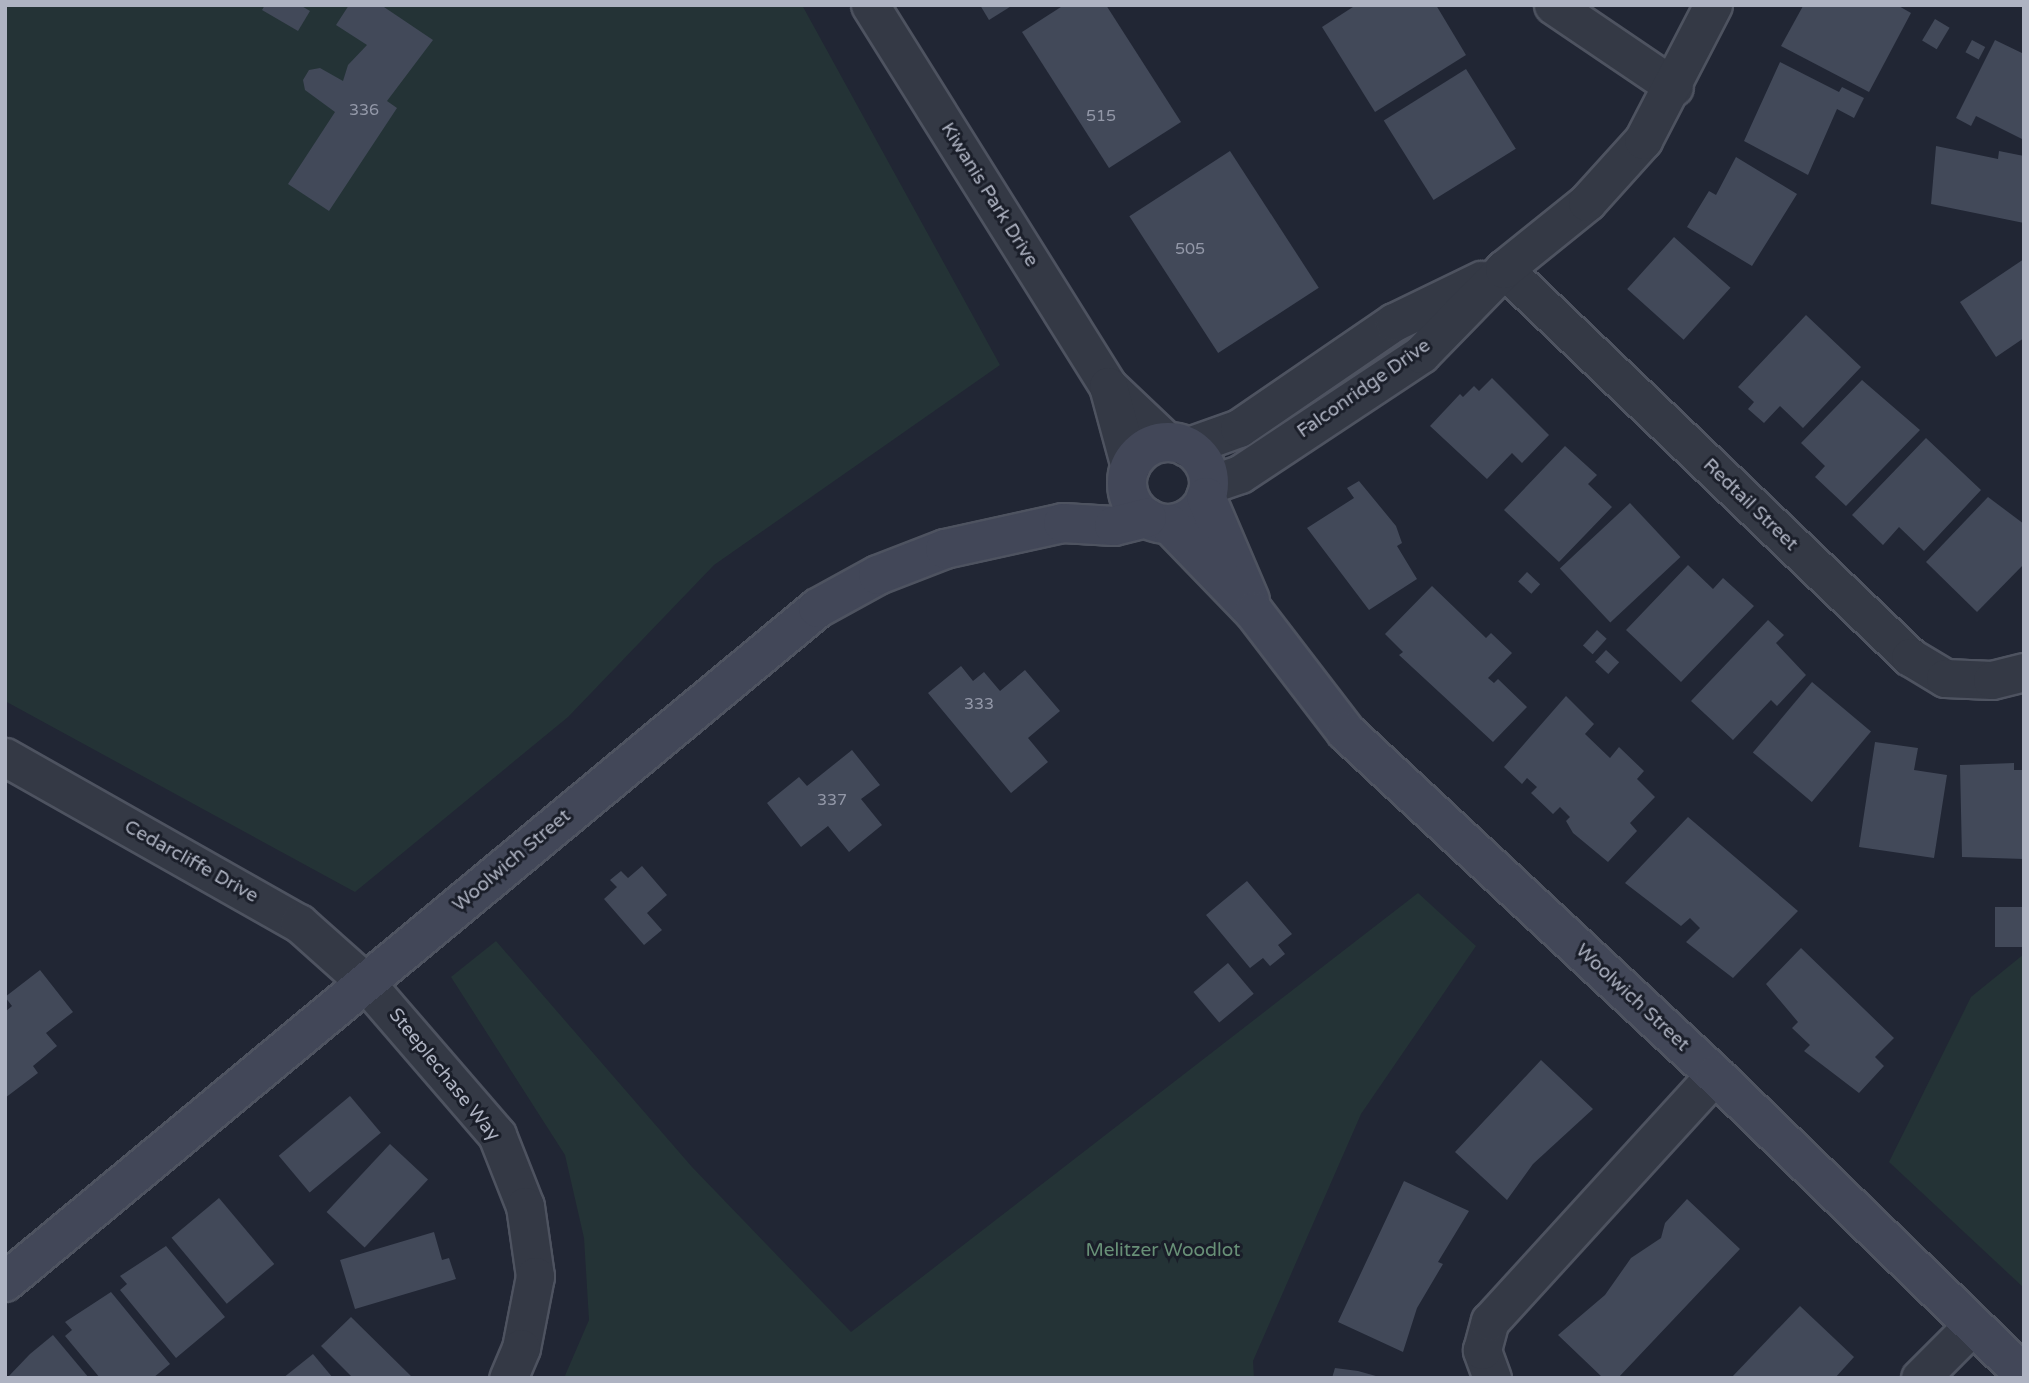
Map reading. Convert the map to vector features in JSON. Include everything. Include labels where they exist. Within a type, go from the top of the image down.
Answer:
[{"type":"street","name":"Kiwanis Park Drive","points":[[870,5],[1108,386],[1177,444]]},
{"type":"street","points":[[1553,5],[1674,87]]},
{"type":"street","name":"Falconridge Drive","points":[[1207,491],[1240,474],[1421,354],[1504,269],[1587,202],[1643,140],[1674,87],[1713,5]]},
{"type":"street","name":"Falconridge Drive","points":[[1177,444],[1239,428],[1394,322],[1504,269]]},
{"type":"street","name":"Redtail Street","points":[[1504,269],[1910,657],[1945,678],[1992,680],[2024,672]]},
{"type":"street","name":"Kiwanis Park Drive","points":[[1108,386],[1128,474]]},
{"type":"street","name":"Woolwich Street","points":[[1063,523],[1128,474],[1144,450],[1177,444],[1203,463],[1207,491],[1233,551],[1254,612]]},
{"type":"street","name":"Woolwich Street","points":[[1128,474],[1132,502],[1158,521],[1254,612],[1346,732],[1715,1075],[2024,1374]]},
{"type":"street","name":"Woolwich Street","points":[[5,1282],[818,608],[878,575],[945,549],[1063,523],[1114,526],[1192,516],[1207,491]]},
{"type":"street","name":"Cedarcliffe Drive","points":[[5,757],[299,923],[365,982]]},
{"type":"street","name":"Steeplechase Way","points":[[365,982],[497,1136],[524,1206],[535,1276],[521,1348],[508,1378]]},
{"type":"street","points":[[1492,1378],[1482,1350],[1490,1321],[1715,1075]]},
{"type":"street","points":[[1920,1378],[1973,1325]]},
{"type":"green space","points":[[5,5],[802,5],[1000,365],[714,565],[568,717],[355,892],[5,701]]},
{"type":"green space","name":"Melitzer Woodlot","points":[[1418,893],[1476,946],[1361,1114],[1253,1361],[1254,1378],[564,1378],[589,1320],[584,1238],[565,1155],[451,977],[496,941],[692,1167],[851,1332]]},
{"type":"green space","points":[[2024,954],[2024,1288],[1889,1162],[1971,997]]},
{"type":"building","points":[[265,5],[300,5],[310,11],[298,31],[262,10]]},
{"type":"building","points":[[349,5],[381,5],[433,40],[387,101],[397,108],[329,211],[288,184],[335,112],[305,90],[303,80],[309,70],[320,68],[343,81],[348,65],[367,45],[336,25]]},
{"type":"building","points":[[980,5],[1013,5],[989,20]]},
{"type":"building","points":[[1064,5],[1106,5],[1181,122],[1109,168],[1022,32]]},
{"type":"building","points":[[1356,5],[1436,5],[1466,55],[1375,112],[1322,27]]},
{"type":"building","points":[[1897,5],[1911,13],[1869,92],[1781,46],[1803,6]]},
{"type":"building","points":[[1935,19],[1950,28],[1937,49],[1922,40]]},
{"type":"building","points":[[1972,40],[1985,47],[1979,59],[1965,52]]},
{"type":"building","points":[[1995,40],[2024,54],[2024,140],[1976,116],[1971,126],[1956,118]]},
{"type":"building","points":[[1780,62],[1839,92],[1842,87],[1864,98],[1854,118],[1837,109],[1808,175],[1744,141]]},
{"type":"building","points":[[1466,69],[1516,149],[1434,200],[1384,120]]},
{"type":"building","points":[[1936,146],[1998,159],[1999,151],[2024,156],[2024,223],[1931,204]]},
{"type":"building","points":[[1230,151],[1319,288],[1218,353],[1129,216]]},
{"type":"building","points":[[1736,157],[1797,194],[1752,266],[1687,227],[1709,191],[1716,195]]},
{"type":"building","points":[[1674,237],[1730,288],[1684,340],[1627,289]]},
{"type":"building","points":[[2024,259],[2024,338],[1996,357],[1960,302]]},
{"type":"building","points":[[1806,315],[1861,367],[1803,428],[1780,406],[1764,423],[1748,409],[1754,402],[1738,387]]},
{"type":"building","points":[[1492,378],[1549,435],[1522,463],[1512,453],[1487,479],[1430,426],[1460,394],[1463,397],[1474,386],[1479,391]]},
{"type":"building","points":[[1862,380],[1920,430],[1846,506],[1815,477],[1825,466],[1801,443]]},
{"type":"building","points":[[1926,438],[1981,490],[1924,551],[1899,527],[1883,545],[1852,515]]},
{"type":"building","points":[[1565,446],[1597,475],[1588,484],[1612,507],[1559,562],[1504,510]]},
{"type":"building","points":[[1359,481],[1396,526],[1402,543],[1397,546],[1417,579],[1369,610],[1307,528],[1354,498],[1347,488]]},
{"type":"building","points":[[1988,497],[2024,524],[2024,564],[1977,612],[1926,562]]},
{"type":"building","points":[[1630,503],[1680,557],[1610,623],[1560,568]]},
{"type":"building","points":[[1688,565],[1713,589],[1723,578],[1754,606],[1681,682],[1626,630]]},
{"type":"building","points":[[1527,572],[1540,584],[1531,594],[1518,582]]},
{"type":"building","points":[[1432,586],[1486,638],[1491,633],[1512,653],[1488,678],[1494,683],[1498,679],[1527,707],[1493,742],[1399,655],[1403,652],[1385,634]]},
{"type":"building","points":[[1768,620],[1784,635],[1776,643],[1806,675],[1777,706],[1771,700],[1733,740],[1691,701]]},
{"type":"building","points":[[1597,630],[1607,639],[1593,654],[1583,646]]},
{"type":"building","points":[[1606,650],[1619,662],[1608,674],[1595,662]]},
{"type":"building","points":[[961,666],[973,681],[984,672],[1000,691],[1025,670],[1060,711],[1028,738],[1048,762],[1011,793],[928,693]]},
{"type":"building","points":[[1812,682],[1871,731],[1812,802],[1753,752]]},
{"type":"building","points":[[1566,696],[1594,724],[1585,734],[1610,758],[1619,747],[1644,771],[1637,779],[1655,797],[1630,823],[1637,831],[1608,862],[1573,833],[1566,821],[1570,817],[1560,807],[1553,814],[1531,793],[1537,787],[1527,778],[1522,784],[1504,767]]},
{"type":"building","points":[[1875,742],[1918,748],[1914,770],[1947,775],[1934,858],[1859,847]]},
{"type":"building","points":[[852,750],[880,785],[861,799],[882,825],[849,852],[828,826],[801,847],[767,803],[799,777],[807,786]]},
{"type":"building","points":[[2014,763],[2014,770],[2024,770],[2024,859],[1962,857],[1960,765]]},
{"type":"building","points":[[1688,817],[1798,911],[1733,978],[1686,942],[1700,928],[1690,918],[1681,926],[1625,883]]},
{"type":"building","points":[[642,866],[667,895],[647,913],[662,930],[644,945],[604,899],[617,887],[610,880],[621,871],[628,878]]},
{"type":"building","points":[[1247,881],[1292,934],[1278,945],[1285,954],[1270,966],[1263,958],[1250,968],[1206,915]]},
{"type":"building","points":[[1995,907],[2024,907],[2024,947],[1995,947]]},
{"type":"building","points":[[1801,948],[1894,1038],[1875,1057],[1884,1066],[1859,1093],[1804,1051],[1810,1045],[1792,1028],[1798,1022],[1766,984]]},
{"type":"building","points":[[1228,963],[1254,994],[1219,1023],[1194,992]]},
{"type":"building","points":[[40,970],[73,1012],[46,1033],[57,1046],[33,1066],[38,1073],[5,1098],[5,1012],[12,1006],[5,997]]},
{"type":"building","points":[[1541,1060],[1593,1109],[1533,1164],[1507,1200],[1455,1152]]},
{"type":"building","points":[[350,1096],[381,1133],[310,1193],[279,1156]]},
{"type":"building","points":[[390,1144],[428,1179],[365,1247],[327,1212]]},
{"type":"building","points":[[1404,1181],[1469,1211],[1438,1262],[1443,1264],[1417,1308],[1403,1352],[1338,1322]]},
{"type":"building","points":[[219,1198],[274,1264],[227,1304],[172,1238]]},
{"type":"building","points":[[1687,1199],[1740,1249],[1618,1378],[1603,1378],[1558,1335],[1605,1295],[1631,1258],[1661,1238],[1665,1223]]},
{"type":"building","points":[[434,1232],[442,1260],[449,1258],[456,1279],[355,1309],[340,1260]]},
{"type":"building","points":[[166,1246],[225,1317],[176,1358],[120,1290],[127,1284],[120,1276]]},
{"type":"building","points":[[111,1292],[170,1364],[153,1378],[100,1378],[65,1336],[72,1330],[65,1322]]},
{"type":"building","points":[[1800,1306],[1854,1357],[1835,1378],[1731,1378]]},
{"type":"building","points":[[351,1317],[413,1378],[353,1378],[321,1346]]},
{"type":"building","points":[[53,1335],[89,1378],[7,1378],[30,1354]]},
{"type":"building","points":[[313,1354],[333,1378],[283,1378]]},
{"type":"building","points":[[1335,1368],[1358,1371],[1383,1378],[1332,1378]]}]
